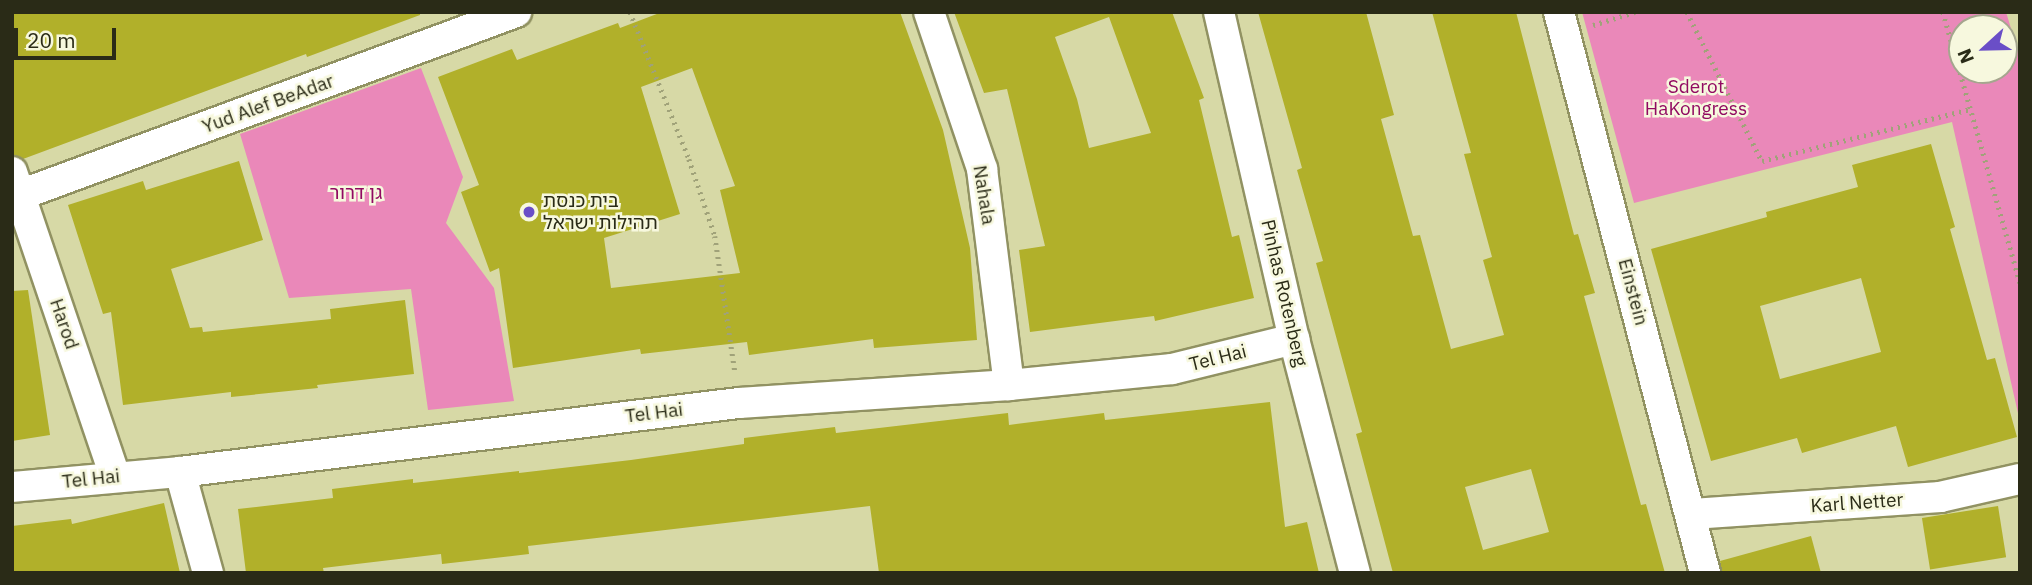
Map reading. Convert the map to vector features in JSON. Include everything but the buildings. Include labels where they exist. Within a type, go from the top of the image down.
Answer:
[{"type":"street","name":"Yud Alef BeAdar","points":[[16,184],[516,12]]},
{"type":"street","name":"Nahala","points":[[929,12],[982,169],[1009,385]]},
{"type":"street","name":"Pinhas Rotenberg","points":[[1219,12],[1294,339],[1355,573]]},
{"type":"street","name":"Einstein","points":[[1562,23],[1706,573]]},
{"type":"street","name":"Harod","points":[[16,184],[115,476]]},
{"type":"street","name":"Tel Hai","points":[[12,487],[180,471],[739,403],[1009,385],[1172,369],[1294,339]]},
{"type":"street","points":[[180,471],[208,573]]},
{"type":"street","name":"Karl Netter","points":[[1692,514],[1940,497],[2020,479]]},
{"type":"path","points":[[630,12],[689,159],[715,236],[739,403]]},
{"type":"path","points":[[1562,23],[1635,12]]},
{"type":"path","points":[[1688,12],[1762,161],[1970,109]]},
{"type":"path","points":[[1943,12],[2020,284]]},
{"type":"green space","name":"Sderot HaKongress","points":[[1582,12],[2006,12],[1948,14],[1948,84],[2018,84],[2018,51],[2020,422],[1952,122],[1634,203]]},
{"type":"green space","name":"גן דרור","points":[[421,68],[463,177],[446,223],[494,288],[514,401],[428,410],[411,289],[289,298],[240,134]]},
{"type":"place","name":"בית כנסת תהילות ישראל","points":[[529,212]]}]
